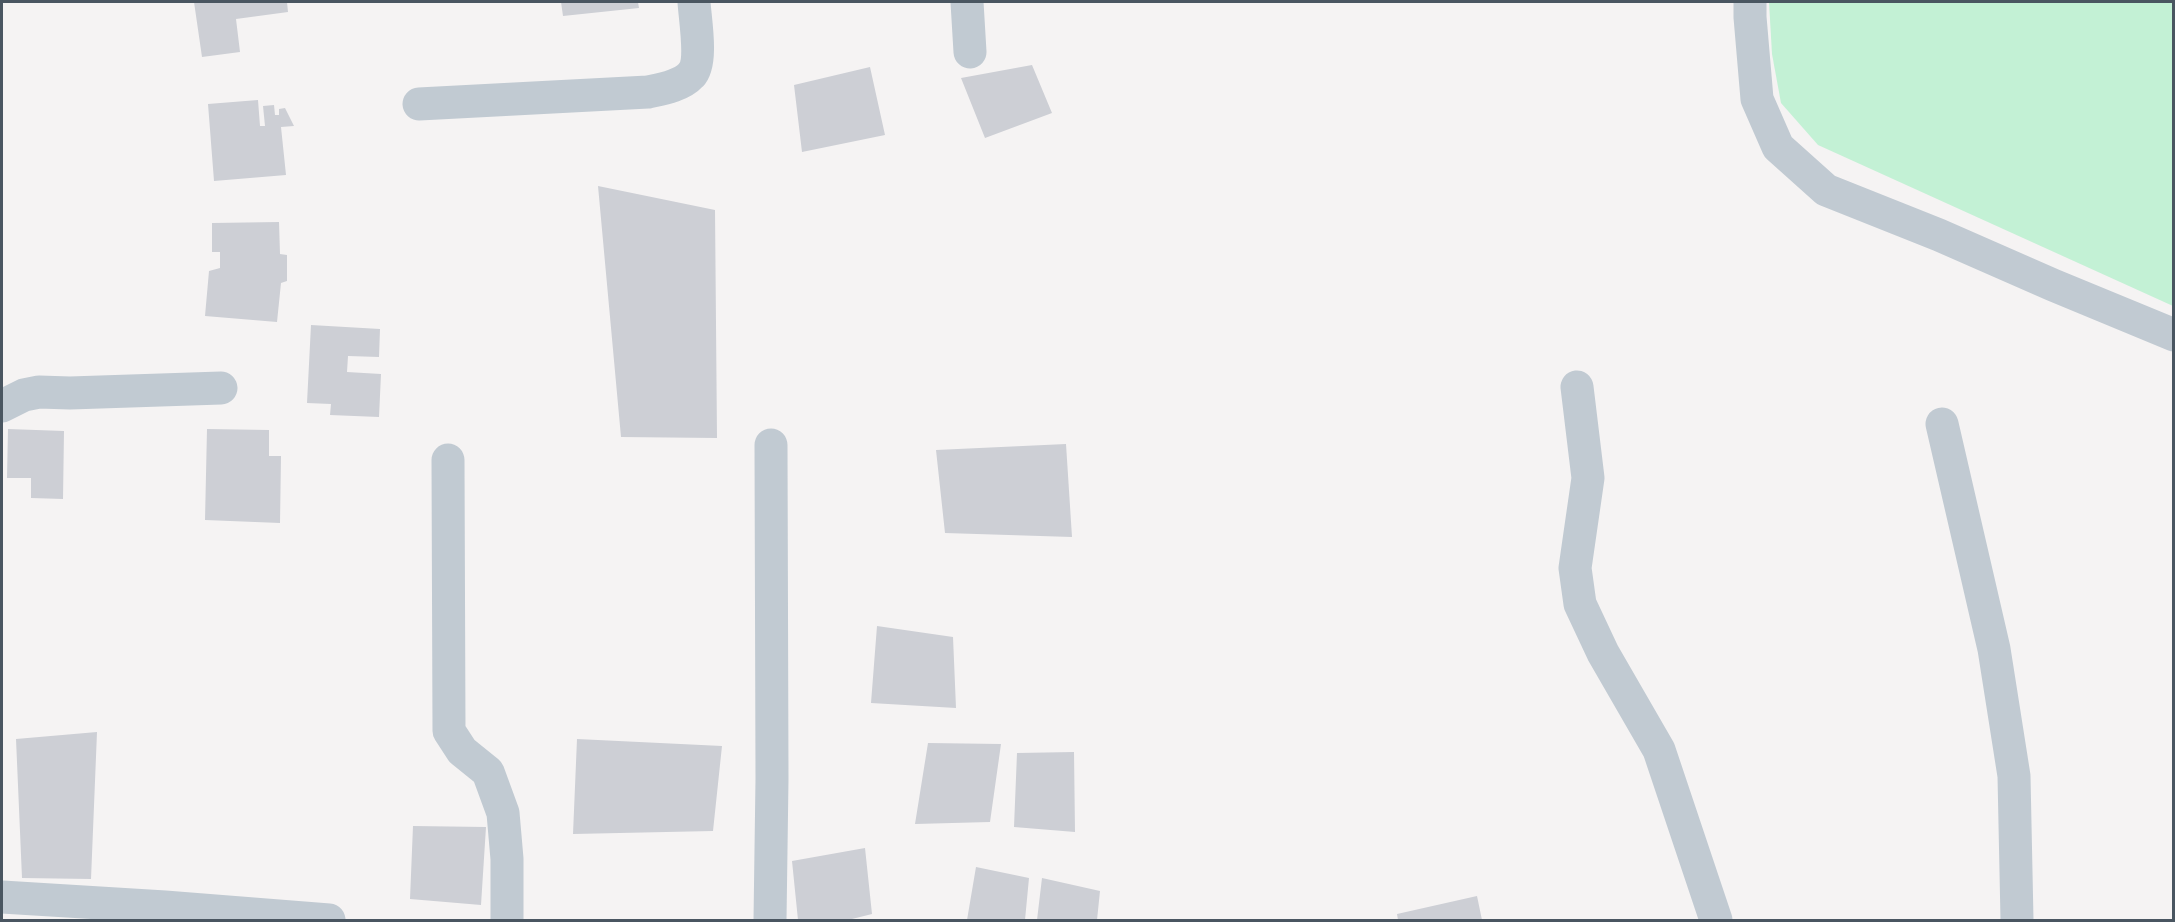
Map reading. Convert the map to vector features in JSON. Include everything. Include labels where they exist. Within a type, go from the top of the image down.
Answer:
[{"type":"street","points":[[419,104],[648,92],[664,89],[692,75],[698,61],[694,2]]},
{"type":"street","points":[[967,2],[970,52]]},
{"type":"street","points":[[1750,2],[1757,99],[1778,147],[1826,190],[1939,235],[2174,335]]},
{"type":"street","points":[[1577,387],[1588,478],[1575,568],[1580,604],[1603,653],[1659,750],[1716,921]]},
{"type":"street","points":[[2,406],[24,395],[39,392],[81,393],[221,388]]},
{"type":"street","points":[[1942,424],[1994,649],[2014,776],[2018,921]]},
{"type":"street","points":[[770,921],[771,445]]},
{"type":"street","points":[[447,460],[449,731],[462,751],[488,772],[503,813],[507,859],[507,921]]},
{"type":"street","points":[[2,897],[164,914],[329,921]]},
{"type":"green space","points":[[1769,2],[2173,2],[2173,306],[1818,145],[1781,103],[1772,54]]},
{"type":"building","points":[[194,2],[287,2],[288,12],[236,19],[240,52],[202,57]]},
{"type":"building","points":[[561,2],[638,2],[639,8],[563,16]]},
{"type":"building","points":[[1032,65],[1052,113],[985,138],[961,78]]},
{"type":"building","points":[[870,67],[885,135],[802,152],[794,85]]},
{"type":"building","points":[[258,100],[260,126],[265,126],[263,106],[274,105],[275,115],[279,115],[279,109],[285,108],[294,126],[281,127],[286,175],[214,181],[208,104]]},
{"type":"building","points":[[598,186],[715,210],[717,438],[621,437]]},
{"type":"building","points":[[279,222],[280,254],[287,255],[287,281],[281,283],[277,322],[205,316],[209,271],[220,268],[220,252],[212,252],[212,223]]},
{"type":"building","points":[[311,325],[380,329],[379,357],[348,356],[347,372],[381,374],[379,417],[330,415],[331,404],[307,403]]},
{"type":"building","points":[[8,429],[64,431],[63,499],[31,498],[31,478],[7,478]]},
{"type":"building","points":[[207,429],[269,430],[269,456],[281,456],[280,523],[205,520]]},
{"type":"building","points":[[1066,444],[1072,537],[945,533],[936,450]]},
{"type":"building","points":[[877,626],[953,637],[956,708],[871,703]]},
{"type":"building","points":[[97,732],[91,879],[22,878],[16,739]]},
{"type":"building","points":[[577,739],[722,746],[713,831],[573,834]]},
{"type":"building","points":[[928,743],[1001,744],[990,822],[915,824]]},
{"type":"building","points":[[1074,752],[1075,832],[1014,827],[1017,753]]},
{"type":"building","points":[[413,826],[486,827],[481,905],[410,899]]},
{"type":"building","points":[[865,848],[872,914],[848,920],[798,920],[792,861]]},
{"type":"building","points":[[976,867],[1029,878],[1025,920],[967,920]]},
{"type":"building","points":[[1042,878],[1100,891],[1097,920],[1037,920]]},
{"type":"building","points":[[1477,896],[1482,920],[1398,920],[1397,914]]}]
